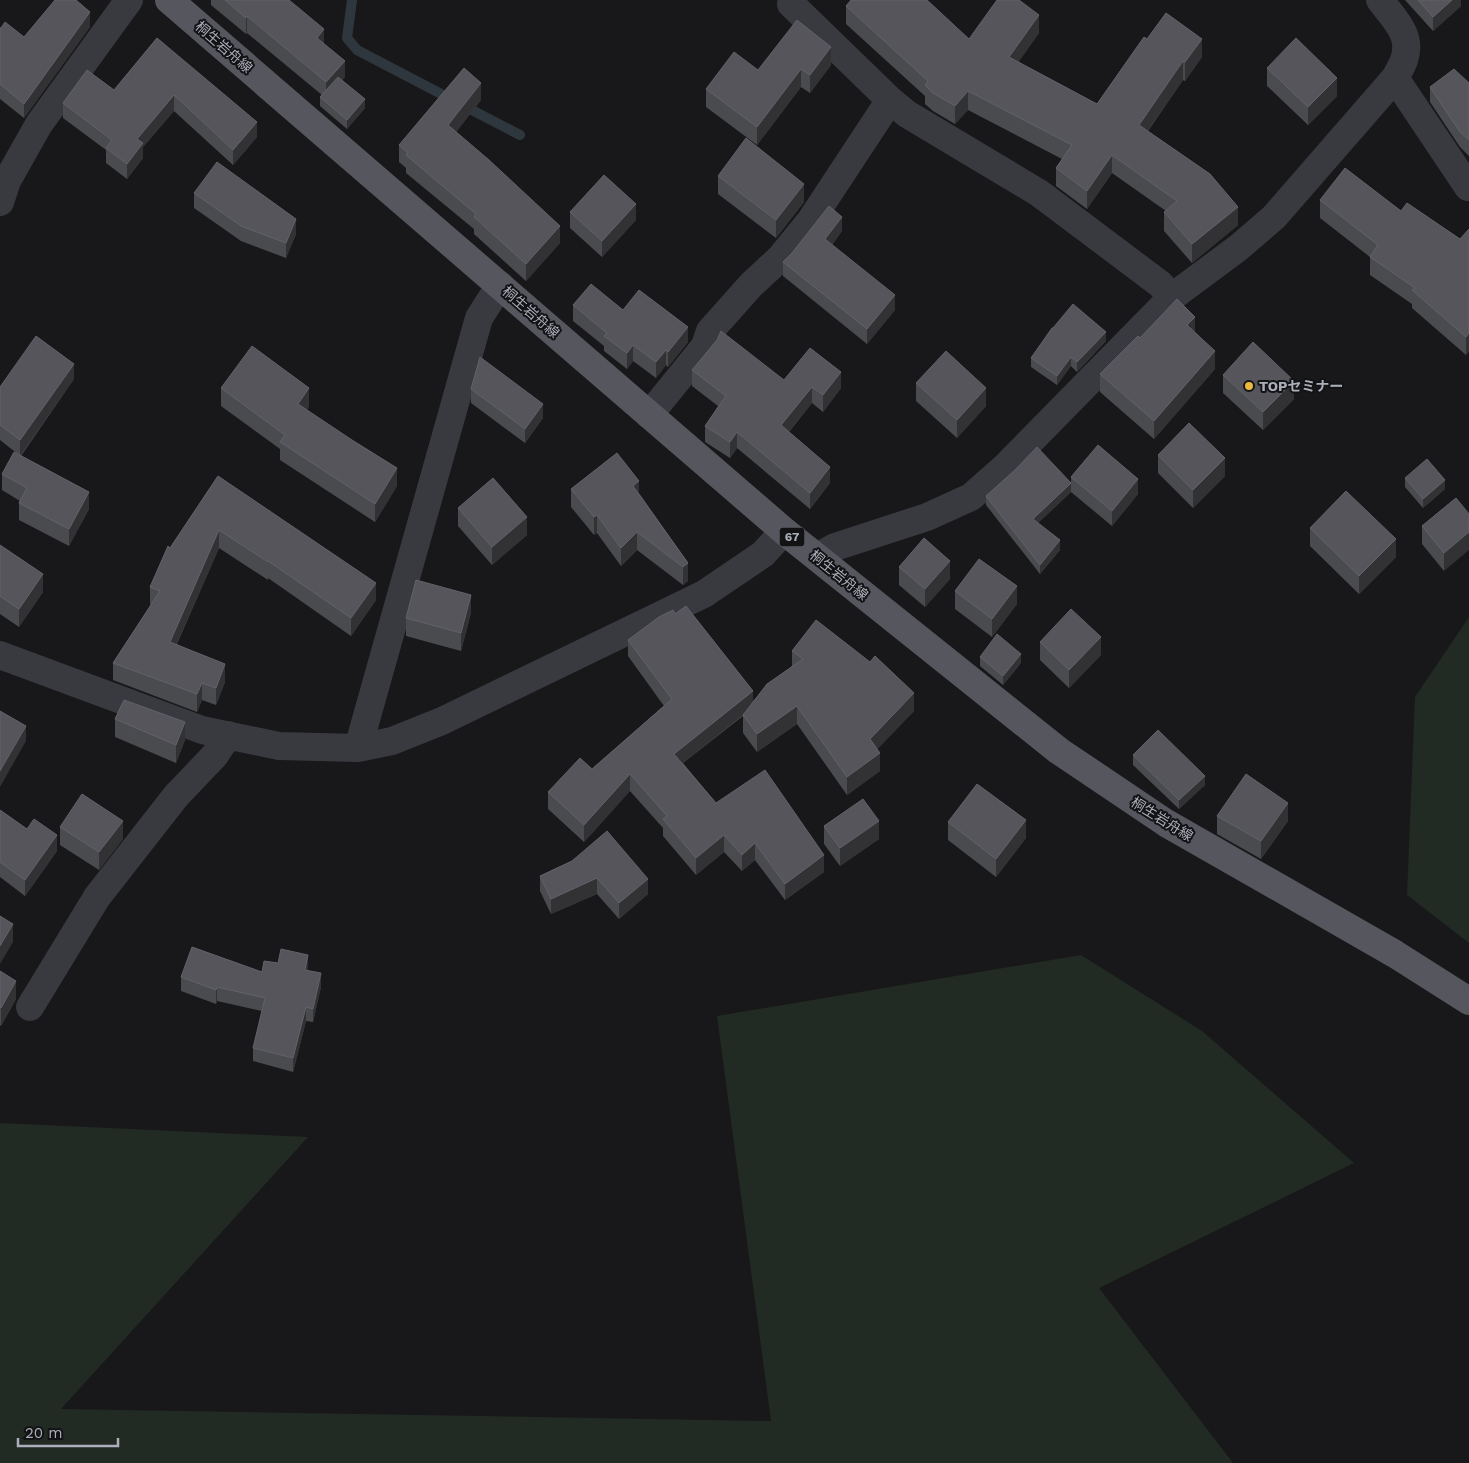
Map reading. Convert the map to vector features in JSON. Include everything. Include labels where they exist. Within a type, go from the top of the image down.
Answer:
[{"type":"main road","name":"桐生岩舟線","points":[[169,0],[648,415],[784,530],[1059,751],[1166,823],[1395,954],[1469,1001]]},
{"type":"street","points":[[0,202],[6,181],[39,124],[129,0]]},
{"type":"street","points":[[817,557],[835,547],[927,517],[971,497],[1005,467],[1172,297],[1238,248],[1274,217],[1395,78],[1404,61],[1408,46],[1403,30],[1380,0]]},
{"type":"street","points":[[791,4],[890,100],[907,114],[1039,193],[1160,284],[1172,297]]},
{"type":"street","points":[[1395,78],[1468,187]]},
{"type":"street","points":[[648,415],[705,346],[710,331],[751,285],[780,258],[811,220],[890,100]]},
{"type":"street","points":[[358,748],[479,318],[500,285]]},
{"type":"street","points":[[0,655],[202,730],[279,746],[358,748],[392,741],[450,718],[704,594],[763,554],[784,530]]},
{"type":"street","points":[[30,1007],[97,897],[176,796],[215,755],[228,735]]},
{"type":"shaded area","points":[[1469,617],[1469,943],[1407,895],[1415,697]]},
{"type":"shaded area","points":[[1081,955],[1202,1031],[1354,1163],[1099,1288],[1233,1463],[0,1463],[0,1123],[308,1137],[61,1409],[771,1421],[717,1016]]},
{"type":"building","points":[[55,0],[76,0],[90,12],[24,104],[0,84],[0,28],[5,22],[24,37]]},
{"type":"building","points":[[225,0],[289,0],[324,29],[317,38],[345,61],[326,82]]},
{"type":"building","points":[[851,0],[927,0],[969,39],[997,0],[1019,0],[1039,15],[1009,57],[1097,104],[1144,37],[1147,39],[1166,13],[1202,39],[1185,62],[1183,61],[1139,125],[1210,174],[1238,207],[1192,244],[1164,212],[1177,201],[1112,155],[1087,191],[1056,168],[1072,145],[968,91],[955,106],[933,93],[925,85],[928,81],[846,6]]},
{"type":"building","points":[[1418,0],[1452,0],[1433,17]]},
{"type":"building","points":[[797,20],[831,47],[810,75],[801,69],[757,127],[706,89],[734,52],[758,70]]},
{"type":"building","points":[[157,38],[257,122],[233,150],[174,95],[137,139],[143,143],[127,164],[106,148],[112,140],[63,103],[87,70],[114,90]]},
{"type":"building","points":[[1296,38],[1337,78],[1308,107],[1267,68]]},
{"type":"building","points":[[464,68],[481,83],[448,125],[560,226],[526,264],[474,217],[476,214],[406,155],[408,153],[399,145]]},
{"type":"building","points":[[1454,69],[1469,83],[1469,140],[1460,132],[1430,87]]},
{"type":"building","points":[[338,77],[365,99],[347,120],[320,97]]},
{"type":"building","points":[[746,138],[804,184],[776,220],[718,176]]},
{"type":"building","points":[[217,162],[296,219],[286,243],[241,226],[194,193]]},
{"type":"building","points":[[1345,168],[1401,211],[1407,203],[1460,239],[1469,229],[1469,333],[1466,337],[1412,290],[1415,288],[1370,257],[1378,245],[1320,200]]},
{"type":"building","points":[[604,175],[636,204],[602,241],[570,212]]},
{"type":"building","points":[[829,206],[842,217],[825,239],[895,295],[867,329],[783,262]]},
{"type":"building","points":[[591,284],[623,310],[639,290],[688,327],[668,352],[666,350],[656,362],[633,345],[627,353],[604,336],[607,333],[573,305]]},
{"type":"building","points":[[1177,299],[1195,317],[1187,325],[1215,351],[1154,421],[1100,374],[1138,336],[1140,338]]},
{"type":"building","points":[[1073,304],[1106,332],[1077,362],[1071,357],[1057,376],[1031,358],[1052,328]]},
{"type":"building","points":[[721,331],[784,380],[810,348],[841,372],[823,395],[812,387],[781,425],[830,467],[810,493],[737,432],[730,442],[705,426],[726,396],[692,370],[717,340]]},
{"type":"building","points":[[36,336],[74,364],[20,440],[0,425],[0,387]]},
{"type":"building","points":[[1253,342],[1294,381],[1263,412],[1223,375]]},
{"type":"building","points":[[252,346],[309,388],[298,404],[397,468],[375,504],[280,442],[285,435],[221,388]]},
{"type":"building","points":[[946,351],[986,388],[957,420],[916,383]]},
{"type":"building","points":[[480,357],[543,404],[525,429],[471,389]]},
{"type":"building","points":[[1189,423],[1225,458],[1193,490],[1158,455]]},
{"type":"building","points":[[1098,445],[1138,479],[1112,511],[1071,477]]},
{"type":"building","points":[[1037,447],[1071,483],[1033,519],[1060,540],[1040,565],[986,496]]},
{"type":"building","points":[[14,452],[89,492],[69,529],[19,503],[27,488],[2,474]]},
{"type":"building","points":[[617,453],[639,481],[633,486],[688,563],[683,567],[637,532],[621,548],[597,515],[594,517],[571,489]]},
{"type":"building","points":[[1427,459],[1445,480],[1423,499],[1405,478]]},
{"type":"building","points":[[218,476],[376,583],[351,618],[219,530],[170,642],[225,664],[216,688],[202,683],[197,694],[113,663],[160,591],[150,587],[168,546],[170,548]]},
{"type":"building","points":[[493,478],[527,517],[492,547],[458,508]]},
{"type":"building","points":[[1346,491],[1396,539],[1359,576],[1310,528]]},
{"type":"building","points":[[1456,498],[1469,514],[1469,532],[1444,553],[1422,526]]},
{"type":"building","points":[[924,538],[950,561],[925,589],[899,567]]},
{"type":"building","points":[[0,545],[43,574],[19,609],[0,596]]},
{"type":"building","points":[[979,559],[1017,586],[992,619],[955,591]]},
{"type":"building","points":[[416,580],[471,595],[461,633],[406,618]]},
{"type":"building","points":[[686,606],[753,691],[674,754],[716,803],[765,770],[824,855],[785,884],[755,843],[742,855],[724,835],[696,858],[663,819],[667,816],[630,774],[584,825],[548,792],[580,758],[592,769],[672,699],[628,640],[659,617],[673,610],[675,614]]},
{"type":"building","points":[[1071,609],[1101,637],[1069,670],[1040,642]]},
{"type":"building","points":[[816,620],[870,662],[875,656],[914,693],[870,739],[880,753],[847,777],[797,706],[757,734],[743,715],[767,684],[803,659],[792,651]]},
{"type":"building","points":[[997,634],[1021,654],[1003,676],[980,657]]},
{"type":"building","points":[[124,700],[185,722],[176,745],[115,719]]},
{"type":"building","points":[[0,711],[26,726],[0,771]]},
{"type":"building","points":[[1158,730],[1205,776],[1179,800],[1133,755]]},
{"type":"building","points":[[1246,774],[1288,803],[1261,841],[1217,816]]},
{"type":"building","points":[[977,784],[1026,820],[996,859],[948,822]]},
{"type":"building","points":[[82,794],[123,821],[99,852],[60,827]]},
{"type":"building","points":[[863,799],[879,821],[840,848],[824,826]]},
{"type":"building","points":[[0,810],[27,829],[34,819],[57,835],[25,880],[0,862]]},
{"type":"building","points":[[607,831],[648,879],[619,903],[597,878],[551,899],[540,876],[572,861]]},
{"type":"building","points":[[0,916],[13,924],[0,946]]},
{"type":"building","points":[[192,947],[262,972],[264,961],[278,963],[281,949],[308,955],[305,970],[321,973],[313,1009],[306,1007],[293,1058],[253,1048],[265,998],[217,987],[216,990],[181,977]]},
{"type":"building","points":[[0,971],[16,981],[1,1008],[0,1007]]},
{"type":"waterway","points":[[352,0],[347,38],[357,50],[520,135]]},
{"type":"place","name":"TOPセミナー","points":[[1249,386]]}]
